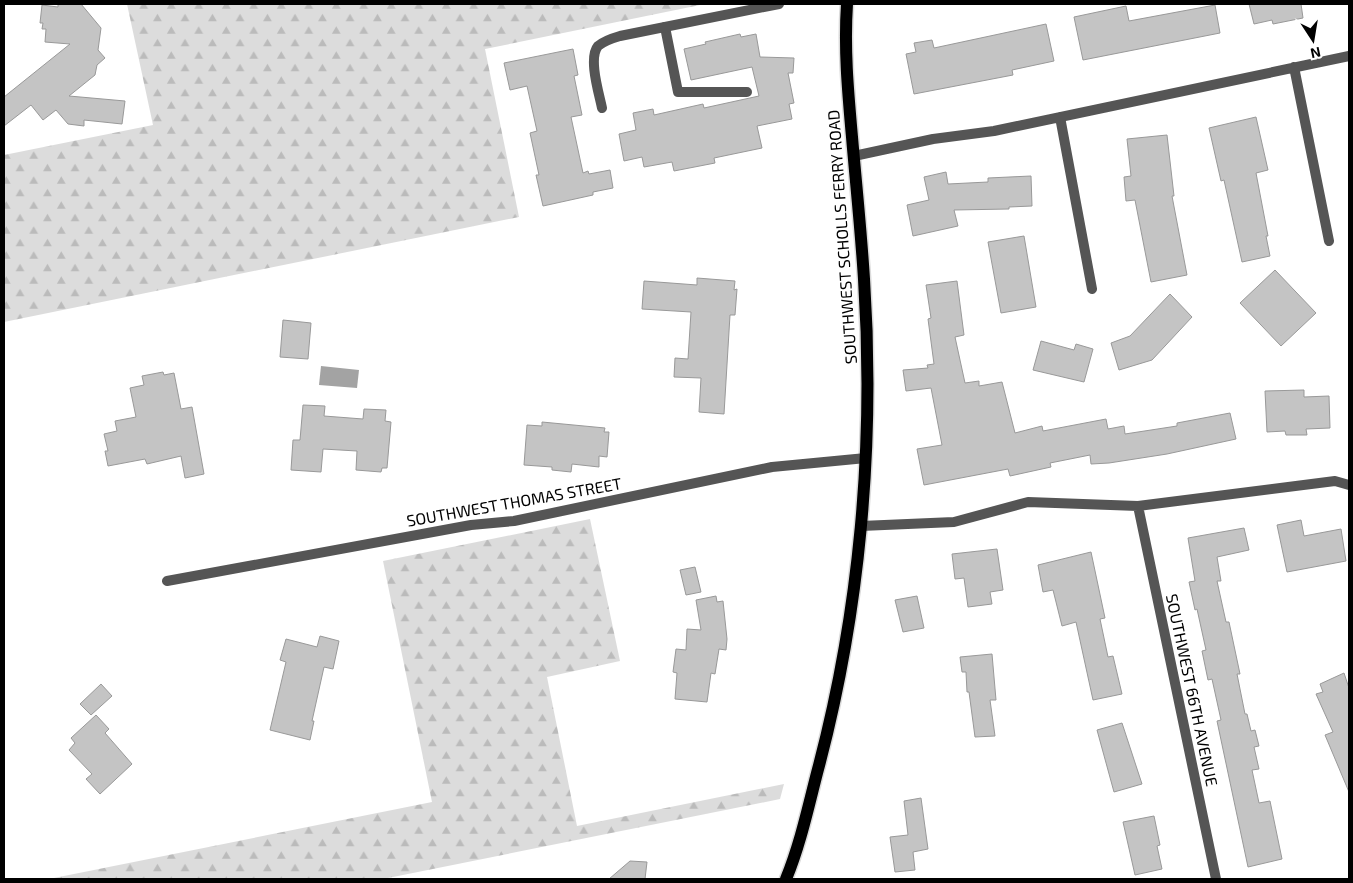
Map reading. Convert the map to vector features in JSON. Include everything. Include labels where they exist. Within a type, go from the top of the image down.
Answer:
[{"type":"main road","name":"SOUTHWEST SCHOLLS FERRY ROAD","points":[[786,879],[828,734],[849,618],[866,458],[867,374],[864,280],[845,59],[847,4]]},
{"type":"street","points":[[602,108],[593,58],[598,46],[608,40],[779,4]]},
{"type":"street","points":[[665,27],[678,92],[747,92]]},
{"type":"street","points":[[854,156],[933,139],[994,131],[1349,56]]},
{"type":"street","points":[[1294,67],[1328,241]]},
{"type":"street","points":[[1060,117],[1092,289]]},
{"type":"street","name":"SOUTHWEST THOMAS STREET","points":[[168,581],[471,525],[514,521],[772,467],[866,458]]},
{"type":"street","points":[[860,526],[954,522],[1028,502],[1138,506],[1335,481],[1349,485]]},
{"type":"street","name":"SOUTHWEST 66TH AVENUE","points":[[1138,506],[1216,879]]},
{"type":"green space","points":[[127,4],[705,4],[485,49],[519,217],[4,322],[4,155],[153,125]]},
{"type":"green space","points":[[590,519],[620,661],[547,677],[577,826],[784,784],[780,799],[383,879],[49,879],[432,802],[383,561]]},
{"type":"shaded area","points":[[321,366],[359,370],[357,388],[319,385]]},
{"type":"building","points":[[58,4],[81,4],[101,28],[98,50],[105,58],[97,65],[95,75],[69,96],[125,101],[122,124],[84,120],[84,126],[68,124],[56,110],[43,120],[31,105],[4,126],[4,97],[70,44],[45,42],[46,29],[42,29],[43,23],[40,23],[42,5],[58,7]]},
{"type":"building","points":[[1249,4],[1301,4],[1303,18],[1273,24],[1272,20],[1254,24]]},
{"type":"building","points":[[1215,5],[1220,33],[1083,60],[1074,17],[1126,6],[1129,21]]},
{"type":"building","points":[[1046,24],[1054,61],[1012,70],[1013,75],[914,94],[906,54],[916,52],[914,43],[932,40],[934,48]]},
{"type":"building","points":[[740,34],[741,37],[756,34],[760,57],[794,58],[793,73],[788,73],[794,103],[789,104],[792,119],[757,126],[762,148],[714,158],[715,163],[674,171],[672,162],[644,167],[642,157],[624,161],[619,134],[636,130],[633,113],[653,109],[654,115],[703,104],[704,108],[759,96],[752,67],[691,80],[684,49]]},
{"type":"building","points":[[573,49],[578,75],[574,76],[582,115],[571,117],[583,173],[588,171],[589,174],[610,170],[613,188],[593,192],[593,195],[543,206],[530,133],[537,131],[527,86],[510,90],[504,63]]},
{"type":"building","points":[[1256,117],[1268,170],[1256,173],[1270,256],[1242,262],[1224,180],[1221,181],[1209,128]]},
{"type":"building","points":[[1167,135],[1174,196],[1172,196],[1187,275],[1151,282],[1135,200],[1126,201],[1124,177],[1131,176],[1127,139]]},
{"type":"building","points":[[946,172],[948,184],[988,182],[988,178],[1031,176],[1032,206],[1009,207],[1009,209],[954,210],[958,226],[913,236],[907,205],[929,200],[924,177]]},
{"type":"building","points":[[1024,236],[1036,307],[1001,313],[988,242]]},
{"type":"building","points":[[1275,270],[1316,313],[1281,346],[1240,303]]},
{"type":"building","points":[[697,278],[735,281],[734,290],[737,289],[735,315],[730,315],[724,414],[699,412],[701,378],[674,377],[675,358],[688,359],[691,312],[642,309],[644,281],[697,285]]},
{"type":"building","points":[[957,281],[964,335],[955,337],[965,383],[979,381],[979,386],[1002,382],[1015,433],[1042,426],[1043,431],[1106,419],[1108,429],[1124,426],[1125,434],[1177,426],[1177,423],[1230,413],[1236,439],[1167,454],[1109,463],[1091,464],[1090,455],[1050,463],[1051,467],[1010,476],[1008,469],[924,485],[917,449],[942,445],[931,388],[906,391],[903,370],[928,368],[927,365],[934,364],[928,319],[931,318],[926,285]]},
{"type":"building","points":[[1170,294],[1192,317],[1152,360],[1119,370],[1111,343],[1130,336]]},
{"type":"building","points":[[283,320],[311,323],[308,359],[280,357]]},
{"type":"building","points":[[1041,341],[1074,350],[1076,344],[1093,349],[1084,382],[1033,370]]},
{"type":"building","points":[[163,372],[164,375],[174,373],[181,409],[192,407],[204,474],[185,478],[181,456],[147,464],[145,459],[108,466],[105,451],[108,451],[104,434],[117,431],[115,421],[136,417],[130,388],[144,385],[142,376]]},
{"type":"building","points":[[1304,390],[1304,397],[1329,396],[1330,428],[1306,429],[1307,435],[1286,435],[1285,431],[1267,432],[1265,391]]},
{"type":"building","points":[[303,405],[325,406],[324,416],[363,419],[364,409],[386,410],[385,421],[391,422],[387,468],[382,468],[381,472],[356,470],[357,451],[323,449],[321,472],[291,470],[293,440],[300,440]]},
{"type":"building","points":[[542,422],[605,428],[604,432],[609,432],[607,457],[599,456],[599,467],[572,464],[571,472],[552,470],[552,467],[524,465],[527,425],[542,426]]},
{"type":"building","points":[[1301,520],[1304,536],[1341,529],[1346,561],[1287,572],[1277,525]]},
{"type":"building","points":[[1244,528],[1249,550],[1217,557],[1221,581],[1217,581],[1226,622],[1229,622],[1240,674],[1237,674],[1245,714],[1247,714],[1251,731],[1255,730],[1259,746],[1254,747],[1259,769],[1252,770],[1259,803],[1270,801],[1282,859],[1248,867],[1217,721],[1221,720],[1212,679],[1208,680],[1202,651],[1206,650],[1189,582],[1195,581],[1188,538]]},
{"type":"building","points":[[997,549],[1003,590],[990,592],[992,604],[968,607],[964,578],[955,579],[952,554]]},
{"type":"building","points":[[1091,552],[1105,618],[1100,619],[1108,657],[1113,656],[1122,694],[1093,700],[1076,622],[1062,626],[1053,590],[1043,592],[1038,565]]},
{"type":"building","points":[[695,567],[701,592],[686,595],[680,570]]},
{"type":"building","points":[[716,596],[717,602],[723,601],[727,639],[726,650],[719,649],[715,674],[711,673],[707,702],[675,699],[677,673],[673,672],[676,649],[686,650],[687,629],[701,630],[696,600]]},
{"type":"building","points":[[917,596],[924,628],[903,632],[895,600]]},
{"type":"building","points":[[320,636],[339,641],[333,669],[324,667],[312,721],[314,721],[310,740],[270,730],[286,662],[280,660],[286,639],[317,647]]},
{"type":"building","points":[[992,654],[996,700],[990,700],[995,736],[975,737],[969,692],[967,692],[966,672],[962,672],[960,657]]},
{"type":"building","points":[[1344,673],[1349,688],[1349,792],[1325,735],[1333,732],[1316,694],[1323,692],[1320,684]]},
{"type":"building","points":[[101,684],[112,696],[91,715],[80,704]]},
{"type":"building","points":[[96,715],[109,729],[105,733],[132,764],[100,794],[86,779],[92,774],[69,750],[75,743],[71,738]]},
{"type":"building","points":[[1122,723],[1142,784],[1114,792],[1097,730]]},
{"type":"building","points":[[921,798],[928,849],[913,852],[915,870],[895,872],[890,837],[908,835],[904,801]]},
{"type":"building","points":[[1154,816],[1160,845],[1157,846],[1162,869],[1135,875],[1123,822]]},
{"type":"building","points":[[630,861],[647,862],[645,879],[609,879]]}]
